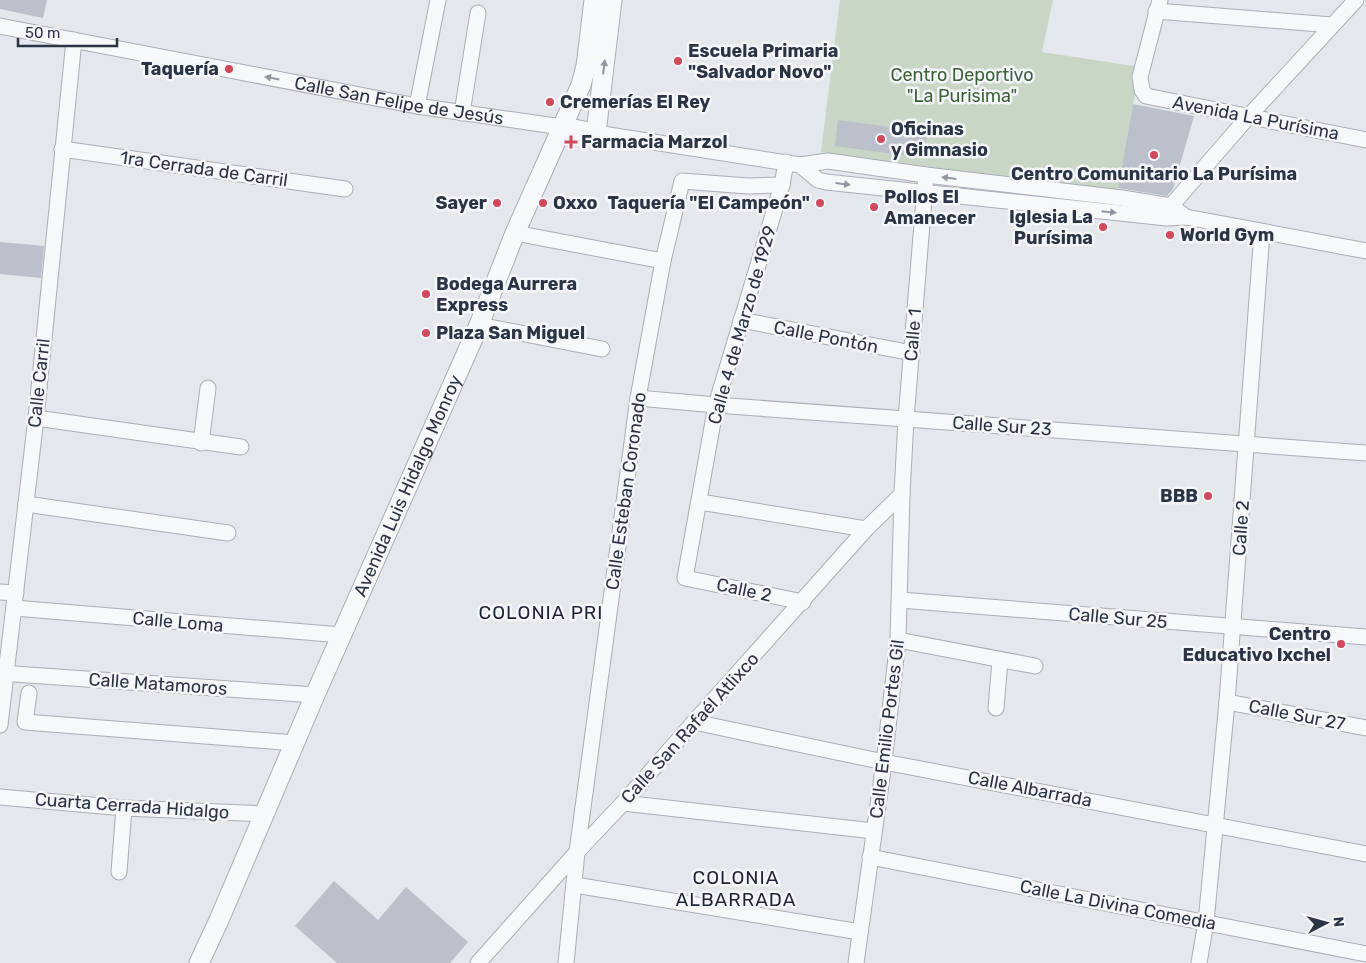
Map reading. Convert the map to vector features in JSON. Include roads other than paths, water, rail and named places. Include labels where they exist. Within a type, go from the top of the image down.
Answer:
[{"type":"street","points":[[417,106],[438,0]]},
{"type":"street","name":"Avenida Luis Hidalgo Monroy","points":[[199,963],[479,325],[515,233],[581,85],[586,66],[594,0]]},
{"type":"street","points":[[596,132],[612,0]]},
{"type":"street","points":[[1169,212],[1248,117],[1356,0]]},
{"type":"street","points":[[1158,6],[1332,25]]},
{"type":"street","name":"Avenida La Purísima","points":[[1158,6],[1140,77],[1142,90],[1146,96],[1366,140]]},
{"type":"street","points":[[462,114],[478,13]]},
{"type":"street","name":"Calle San Felipe de Jesús","points":[[0,26],[462,114],[596,132],[793,163],[828,160],[926,175],[1122,198],[1169,212]]},
{"type":"street","name":"Calle Carril","points":[[0,725],[3,674],[15,601],[36,418],[74,40]]},
{"type":"street","name":"1ra Cerrada de Carril","points":[[62,149],[345,189]]},
{"type":"street","points":[[793,163],[818,180],[826,182],[924,194],[1169,212],[1186,217],[1366,251]]},
{"type":"street","name":"Calle 4 de Marzo de 1929","points":[[685,578],[716,405],[782,185],[793,163]]},
{"type":"street","name":"Calle 1","points":[[902,494],[906,419],[926,175]]},
{"type":"street","name":"Calle Esteban Coronado","points":[[566,963],[577,852],[638,398],[663,261],[682,181],[748,186],[782,185]]},
{"type":"street","name":"Calle 2","points":[[1198,963],[1206,922],[1227,702],[1262,232]]},
{"type":"street","points":[[515,233],[663,261]]},
{"type":"street","name":"Calle Pontón","points":[[741,320],[912,353]]},
{"type":"street","points":[[479,325],[602,349]]},
{"type":"street","points":[[201,442],[208,388]]},
{"type":"street","name":"Calle Sur 23","points":[[638,398],[1366,453]]},
{"type":"street","points":[[36,418],[241,447]]},
{"type":"street","name":"Calle San Rafaél Atlixco","points":[[483,960],[866,529],[902,494]]},
{"type":"street","name":"Calle Emilio Portes Gil","points":[[856,963],[884,762],[898,640],[902,494]]},
{"type":"street","points":[[700,502],[866,529]]},
{"type":"street","points":[[26,504],[228,533]]},
{"type":"street","name":"Calle 2","points":[[685,578],[802,602]]},
{"type":"street","name":"Calle Loma","points":[[0,592],[15,601],[342,635]]},
{"type":"street","name":"Calle Sur 25","points":[[900,600],[1366,637]]},
{"type":"street","points":[[898,640],[1035,666]]},
{"type":"street","points":[[996,708],[1000,660]]},
{"type":"street","name":"Calle Matamoros","points":[[3,674],[315,695]]},
{"type":"street","points":[[30,693],[25,722],[295,743]]},
{"type":"street","name":"Calle Sur 27","points":[[1227,702],[1366,728]]},
{"type":"street","name":"Calle Albarrada","points":[[694,722],[884,762],[1366,854]]},
{"type":"street","name":"Cuarta Cerrada Hidalgo","points":[[0,797],[124,808],[265,814]]},
{"type":"street","points":[[624,803],[874,831]]},
{"type":"street","points":[[119,872],[124,808]]},
{"type":"street","name":"Calle La Divina Comedia","points":[[870,857],[1366,954]]},
{"type":"street","points":[[575,885],[860,932]]},
{"type":"place","name":"Escuela Primaria \"Salvador Novo\"","points":[[678,61]]},
{"type":"place","name":"Taquería","points":[[229,69]]},
{"type":"place","name":"Cremerías El Rey","points":[[550,102]]},
{"type":"place","name":"Oficinas y Gimnasio","points":[[881,139]]},
{"type":"place","name":"Farmacia Marzol","points":[[571,142]]},
{"type":"place","name":"Centro Comunitario La Purísima","points":[[1154,155]]},
{"type":"place","name":"Sayer","points":[[497,203]]},
{"type":"place","name":"Oxxo","points":[[543,203]]},
{"type":"place","name":"Taquería \"El Campeón\"","points":[[820,203]]},
{"type":"place","name":"Pollos El Amanecer","points":[[874,207]]},
{"type":"place","name":"Iglesia La Purísima","points":[[1103,227]]},
{"type":"place","name":"World Gym","points":[[1170,235]]},
{"type":"place","name":"Bodega Aurrera Express","points":[[426,294]]},
{"type":"place","name":"Plaza San Miguel","points":[[426,333]]},
{"type":"place","name":"BBB","points":[[1208,496]]},
{"type":"place","name":"Centro Educativo Ixchel","points":[[1341,644]]},
{"type":"district","name":"COLONIA PRI","points":[[541,612]]},
{"type":"district","name":"COLONIA ALBARRADA","points":[[736,888]]},
{"type":"park label","name":"Centro Deportivo \"La Purisima\"","points":[[962,85]]}]
